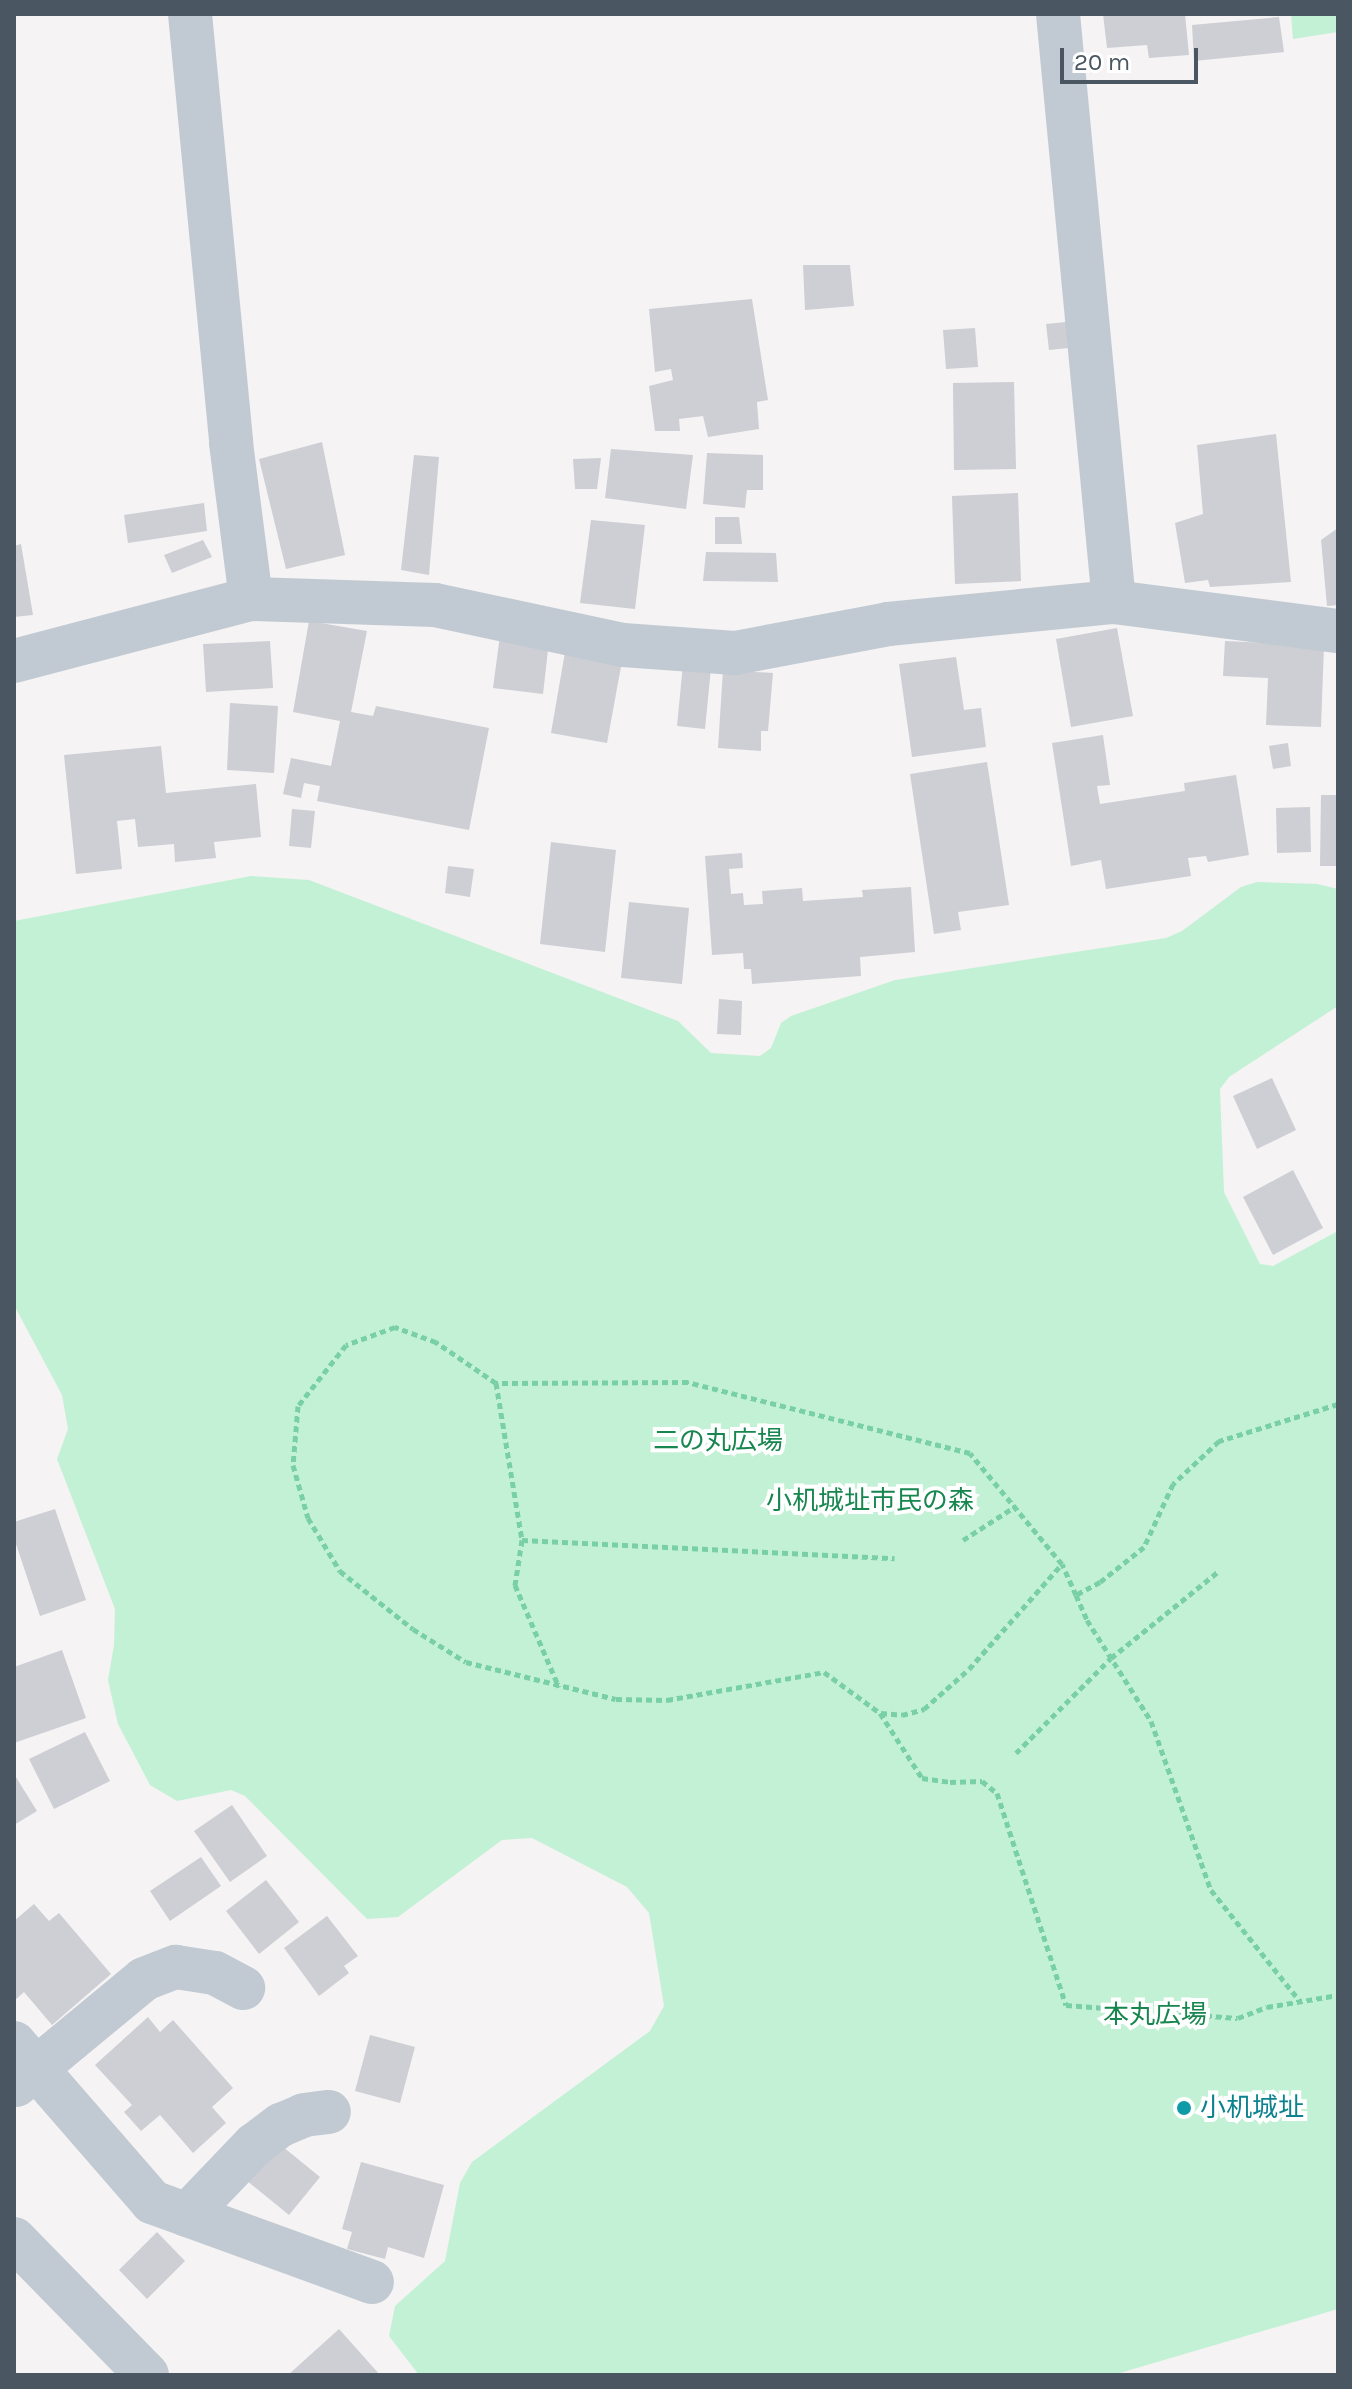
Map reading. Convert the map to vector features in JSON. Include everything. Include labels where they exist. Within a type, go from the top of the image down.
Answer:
[{"type":"street","points":[[190,14],[231,443],[251,599]]},
{"type":"street","points":[[1058,14],[1114,602]]},
{"type":"street","points":[[14,661],[251,599],[435,605],[623,645],[735,653],[888,624],[1114,602],[1338,631]]},
{"type":"street","points":[[243,1988],[215,1973],[176,1967],[144,1979],[22,2066],[152,2202],[372,2282]]},
{"type":"street","points":[[187,2215],[254,2145],[281,2125],[304,2115],[329,2112]]},
{"type":"street","points":[[14,2239],[147,2375]]},
{"type":"path","points":[[1300,2002],[1211,1890],[1151,1721],[1111,1658],[1062,1564],[970,1453],[688,1382],[496,1383],[436,1342],[395,1327],[346,1345],[298,1406],[293,1465],[308,1518],[340,1571],[413,1629],[466,1662],[616,1699],[667,1700],[824,1672],[880,1713],[922,1778],[950,1782],[982,1781],[997,1793],[1066,2005],[1238,2018],[1267,2007],[1300,2002],[1338,1995]]},
{"type":"path","points":[[496,1383],[522,1540],[515,1585],[560,1687]]},
{"type":"path","points":[[1076,1595],[1100,1582],[1144,1547],[1173,1484],[1219,1441],[1338,1404]]},
{"type":"path","points":[[963,1540],[1016,1506]]},
{"type":"path","points":[[522,1540],[895,1558]]},
{"type":"path","points":[[880,1713],[902,1715],[924,1709],[969,1669],[1062,1564]]},
{"type":"path","points":[[1016,1753],[1111,1658],[1219,1571]]},
{"type":"green space","points":[[1291,14],[1338,14],[1338,32],[1293,39]]},
{"type":"green space","name":"小机城址市民の森","points":[[251,876],[309,880],[678,1021],[711,1053],[760,1056],[771,1048],[781,1023],[791,1016],[895,980],[1166,938],[1182,931],[1241,887],[1257,882],[1317,884],[1338,889],[1338,1006],[1229,1077],[1220,1089],[1224,1192],[1260,1264],[1273,1266],[1338,1231],[1338,2309],[1113,2375],[419,2375],[389,2336],[395,2306],[445,2261],[460,2183],[472,2162],[650,2031],[664,2006],[649,1913],[627,1887],[532,1838],[502,1840],[398,1917],[367,1919],[245,1796],[231,1790],[177,1801],[150,1785],[118,1724],[108,1680],[114,1645],[115,1609],[57,1459],[68,1429],[62,1395],[14,1305],[14,921]]},
{"type":"building","points":[[1103,14],[1185,14],[1189,55],[1149,58],[1147,45],[1107,48]]},
{"type":"building","points":[[1279,17],[1284,52],[1194,61],[1192,25]]},
{"type":"building","points":[[803,265],[850,265],[854,306],[805,310]]},
{"type":"building","points":[[752,299],[768,400],[757,402],[759,429],[708,437],[703,416],[679,419],[680,431],[655,431],[649,386],[673,380],[671,369],[655,372],[649,309]]},
{"type":"building","points":[[1066,322],[1068,348],[1049,350],[1046,324]]},
{"type":"building","points":[[975,328],[978,367],[946,369],[943,330]]},
{"type":"building","points":[[1014,382],[1016,469],[954,470],[953,383]]},
{"type":"building","points":[[1276,434],[1291,582],[1210,587],[1208,580],[1185,583],[1175,523],[1203,514],[1197,445]]},
{"type":"building","points":[[322,442],[345,555],[286,569],[259,459]]},
{"type":"building","points":[[611,449],[693,455],[686,509],[605,498]]},
{"type":"building","points":[[707,453],[763,455],[763,490],[747,490],[745,508],[703,504]]},
{"type":"building","points":[[414,455],[439,457],[429,575],[401,570]]},
{"type":"building","points":[[601,458],[597,489],[575,489],[573,459]]},
{"type":"building","points":[[1018,493],[1021,581],[955,584],[952,496]]},
{"type":"building","points":[[204,503],[207,531],[128,543],[124,515]]},
{"type":"building","points":[[715,517],[739,517],[742,544],[715,544]]},
{"type":"building","points":[[591,520],[645,525],[635,609],[580,603]]},
{"type":"building","points":[[1338,528],[1338,605],[1327,606],[1321,540]]},
{"type":"building","points":[[203,540],[212,557],[172,573],[164,555]]},
{"type":"building","points":[[21,544],[33,615],[14,617],[14,546]]},
{"type":"building","points":[[706,552],[776,553],[778,582],[703,581]]},
{"type":"building","points":[[309,621],[367,631],[351,712],[373,716],[376,706],[489,728],[469,830],[317,801],[320,786],[304,783],[301,798],[283,794],[291,758],[331,766],[340,721],[293,712]]},
{"type":"building","points":[[1117,628],[1133,716],[1071,727],[1056,639]]},
{"type":"building","points":[[500,635],[549,641],[543,694],[493,688]]},
{"type":"building","points":[[270,641],[273,688],[206,692],[203,644]]},
{"type":"building","points":[[1225,641],[1324,646],[1321,727],[1266,725],[1268,678],[1223,676]]},
{"type":"building","points":[[565,652],[622,661],[607,743],[551,733]]},
{"type":"building","points":[[956,657],[964,710],[981,708],[986,747],[912,757],[899,664]]},
{"type":"building","points":[[683,664],[711,668],[705,729],[677,726]]},
{"type":"building","points":[[723,670],[773,673],[768,731],[761,731],[761,751],[718,748]]},
{"type":"building","points":[[230,703],[278,706],[274,773],[227,770]]},
{"type":"building","points":[[1103,735],[1110,785],[1097,786],[1100,804],[1185,791],[1184,783],[1236,775],[1249,855],[1208,862],[1206,856],[1188,858],[1191,876],[1106,889],[1101,860],[1071,866],[1052,743]]},
{"type":"building","points":[[1288,743],[1291,766],[1273,769],[1269,746]]},
{"type":"building","points":[[161,746],[166,793],[256,784],[261,837],[214,842],[216,858],[175,862],[174,844],[138,847],[135,819],[117,821],[122,869],[76,874],[64,755]]},
{"type":"building","points":[[987,762],[1009,905],[958,912],[961,930],[934,934],[910,774]]},
{"type":"building","points":[[1321,795],[1338,795],[1338,866],[1320,866]]},
{"type":"building","points":[[1310,807],[1311,852],[1277,853],[1276,808]]},
{"type":"building","points":[[292,809],[315,811],[311,848],[289,846]]},
{"type":"building","points":[[551,842],[616,850],[605,952],[540,944]]},
{"type":"building","points":[[742,853],[743,868],[729,869],[731,894],[743,893],[744,905],[763,904],[762,891],[802,888],[803,901],[863,897],[862,890],[911,887],[915,952],[860,957],[861,976],[752,984],[751,969],[744,969],[743,953],[712,955],[705,856]]},
{"type":"building","points":[[448,866],[474,869],[470,897],[445,893]]},
{"type":"building","points":[[629,902],[689,908],[682,984],[621,978]]},
{"type":"building","points":[[719,999],[742,1001],[741,1035],[717,1034]]},
{"type":"building","points":[[1272,1078],[1296,1130],[1257,1149],[1233,1096]]},
{"type":"building","points":[[1293,1170],[1323,1228],[1273,1255],[1243,1197]]},
{"type":"building","points":[[55,1509],[86,1600],[40,1616],[14,1538],[14,1522]]},
{"type":"building","points":[[62,1650],[86,1718],[14,1743],[14,1667]]},
{"type":"building","points":[[85,1732],[110,1781],[54,1809],[29,1759]]},
{"type":"building","points":[[14,1774],[37,1811],[14,1825]]},
{"type":"building","points":[[232,1805],[267,1856],[230,1882],[194,1831]]},
{"type":"building","points":[[201,1857],[221,1886],[170,1921],[150,1891]]},
{"type":"building","points":[[266,1880],[299,1922],[259,1954],[226,1911]]},
{"type":"building","points":[[34,1904],[49,1921],[59,1913],[111,1974],[52,2025],[24,1992],[14,2001],[14,1921]]},
{"type":"building","points":[[327,1916],[358,1956],[344,1966],[349,1973],[319,1996],[284,1948]]},
{"type":"building","points":[[148,2017],[160,2032],[173,2020],[233,2088],[212,2107],[226,2123],[193,2153],[160,2115],[141,2131],[124,2112],[132,2105],[95,2065]]},
{"type":"building","points":[[370,2035],[415,2047],[400,2103],[355,2091]]},
{"type":"building","points":[[277,2142],[320,2177],[289,2215],[246,2180]]},
{"type":"building","points":[[361,2162],[444,2185],[424,2258],[388,2247],[385,2259],[347,2249],[352,2232],[342,2229]]},
{"type":"building","points":[[157,2232],[185,2261],[147,2299],[119,2270]]},
{"type":"building","points":[[339,2329],[380,2375],[288,2375]]},
{"type":"place","name":"小机城址","points":[[1184,2108]]},
{"type":"park label","name":"二の丸広場","points":[[718,1441]]},
{"type":"park label","name":"本丸広場","points":[[1155,2015]]}]
